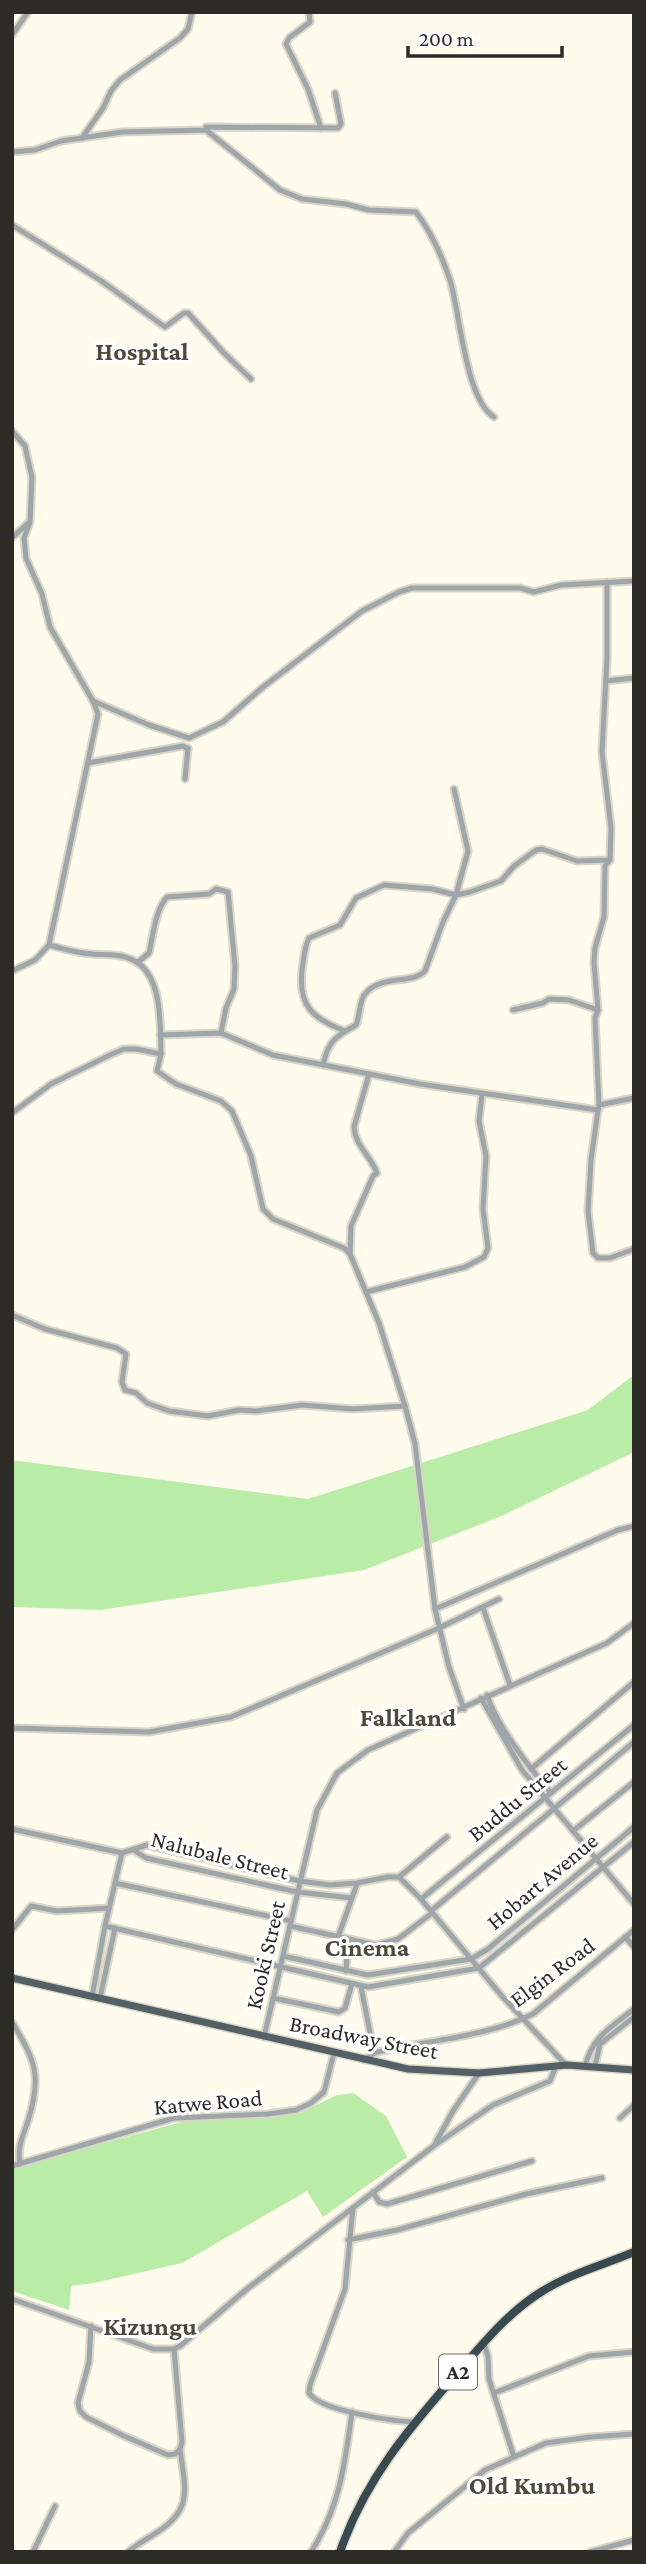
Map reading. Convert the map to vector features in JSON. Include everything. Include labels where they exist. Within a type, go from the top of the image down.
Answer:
[{"type":"highway","name":"A2","points":[[340,2552],[380,2468],[414,2422],[484,2343],[520,2307],[541,2292],[634,2252]]},
{"type":"main road","name":"Broadway Street","points":[[12,1978],[364,2060],[432,2072],[479,2073],[556,2066],[634,2070]]},
{"type":"street","points":[[12,35],[28,12]]},
{"type":"street","points":[[82,138],[116,85],[131,71],[180,38],[188,29],[192,12]]},
{"type":"street","points":[[309,12],[310,22],[289,38],[286,44],[308,89],[321,128]]},
{"type":"street","points":[[206,130],[206,127],[338,128],[341,124],[335,93]]},
{"type":"street","points":[[12,152],[35,150],[82,138],[121,132],[206,130],[280,190],[302,199],[346,204],[369,210],[416,212],[429,229],[450,281],[468,368],[487,413],[494,417]]},
{"type":"street","points":[[12,225],[100,280],[165,327],[188,313],[223,354],[251,379]]},
{"type":"street","points":[[12,431],[28,453],[32,478],[30,522],[24,538],[26,558],[42,594],[50,627],[98,713],[49,945],[35,960],[12,971]]},
{"type":"street","points":[[12,538],[30,522]]},
{"type":"street","points":[[93,701],[149,725],[189,738],[223,722],[263,687],[362,611],[399,592],[412,588],[520,588],[534,592],[561,585],[634,581]]},
{"type":"street","points":[[607,582],[602,752],[611,828],[604,917],[595,948],[599,1107],[591,1160],[588,1211],[593,1253],[598,1258],[610,1258],[634,1249]]},
{"type":"street","points":[[606,681],[634,678]]},
{"type":"street","points":[[185,779],[189,738]]},
{"type":"street","points":[[88,763],[183,746],[188,749]]},
{"type":"street","points":[[323,1065],[327,1048],[345,1031],[356,1026],[366,992],[389,980],[419,976],[425,971],[456,895],[468,852],[454,789]]},
{"type":"street","points":[[345,1031],[318,1018],[305,1003],[300,984],[309,938],[340,925],[356,898],[384,885],[456,895],[470,892],[501,881],[514,866],[542,849],[577,861],[610,860]]},
{"type":"street","points":[[137,963],[149,954],[153,930],[163,901],[167,897],[205,894],[216,889],[228,892],[235,977],[221,1033]]},
{"type":"street","points":[[49,945],[76,952],[125,957],[137,963],[155,987],[160,1006],[161,1054],[156,1071],[176,1084],[221,1101],[232,1111],[251,1156],[260,1202],[267,1215],[336,1243],[350,1254]]},
{"type":"street","points":[[513,1010],[549,999],[569,1000],[598,1010]]},
{"type":"street","points":[[160,1035],[221,1033],[273,1055],[482,1094],[599,1107],[634,1098]]},
{"type":"street","points":[[12,1113],[51,1084],[111,1054],[124,1049],[136,1049],[161,1054]]},
{"type":"street","points":[[369,1074],[354,1127],[355,1138],[377,1173],[373,1176],[351,1226],[350,1254],[379,1323],[415,1444],[435,1609],[464,1709]]},
{"type":"street","points":[[366,1293],[465,1267],[484,1257],[488,1248],[483,1209],[485,1156],[479,1121],[482,1094]]},
{"type":"street","points":[[12,1315],[45,1329],[117,1348],[126,1354],[122,1382],[125,1391],[136,1393],[147,1403],[169,1411],[208,1416],[239,1410],[256,1411],[302,1405],[353,1409],[405,1406]]},
{"type":"street","points":[[435,1609],[595,1539],[634,1527]]},
{"type":"street","points":[[12,1728],[149,1732],[211,1723],[251,1710],[499,1599]]},
{"type":"street","points":[[483,1608],[510,1685]]},
{"type":"street","name":"Kooki Street","points":[[264,2037],[317,1810],[337,1773],[368,1750],[607,1643],[634,1623]]},
{"type":"street","points":[[531,1769],[634,1682]]},
{"type":"street","points":[[484,1697],[531,1769],[551,1793]]},
{"type":"street","points":[[484,1697],[518,1764],[634,1903]]},
{"type":"street","name":"Buddu Street","points":[[421,1899],[634,1725]]},
{"type":"street","points":[[114,1883],[338,1937],[376,1945],[387,1943],[398,1939],[634,1742]]},
{"type":"street","points":[[573,1831],[634,1782]]},
{"type":"street","name":"Hobart Avenue","points":[[471,1959],[488,1949],[634,1827]]},
{"type":"street","name":"Nalubale Street","points":[[12,1829],[122,1853],[147,1845],[299,1881],[330,1885],[357,1884],[399,1877]]},
{"type":"street","points":[[447,1837],[399,1877],[567,2066]]},
{"type":"street","name":"Hobart Avenue","points":[[479,1968],[634,1842]]},
{"type":"street","name":"Nalubale Street","points":[[135,1851],[146,1858],[297,1892],[352,1898]]},
{"type":"street","points":[[96,1997],[105,1926],[122,1853]]},
{"type":"street","points":[[338,1937],[357,1884]]},
{"type":"street","points":[[12,1930],[32,1906],[57,1911],[109,1908]]},
{"type":"street","points":[[105,1926],[365,1987],[479,1968]]},
{"type":"street","points":[[96,1997],[115,1928]]},
{"type":"street","name":"Elgin Road","points":[[364,2060],[374,2053],[501,2027],[533,2014],[634,1930]]},
{"type":"street","points":[[625,1937],[634,1947]]},
{"type":"street","points":[[346,1971],[348,1939]]},
{"type":"street","points":[[283,1956],[368,1975],[471,1959]]},
{"type":"street","points":[[368,1975],[365,1987],[374,2053]]},
{"type":"street","points":[[273,1998],[339,2012],[345,2008],[352,1984]]},
{"type":"street","points":[[585,2066],[596,2039],[634,2009]]},
{"type":"street","points":[[595,2066],[600,2044],[634,2017]]},
{"type":"street","points":[[12,2022],[28,2050],[37,2075],[29,2119],[15,2151],[20,2164]]},
{"type":"street","name":"Katwe Road","points":[[12,2165],[174,2118],[268,2114],[296,2110],[312,2103],[324,2092],[334,2053]]},
{"type":"street","points":[[12,2299],[153,2349],[174,2349],[247,2289],[435,2145],[493,2105],[550,2081],[556,2066]]},
{"type":"street","points":[[435,2145],[453,2111],[479,2073]]},
{"type":"street","points":[[620,2118],[634,2105]]},
{"type":"street","points":[[373,2192],[379,2202],[387,2204],[532,2161]]},
{"type":"street","points":[[348,2240],[397,2230],[526,2194],[602,2178]]},
{"type":"street","points":[[353,2208],[345,2289],[309,2393],[316,2401],[352,2412],[388,2421],[414,2422]]},
{"type":"street","points":[[91,2326],[89,2362],[78,2403],[80,2411],[86,2417],[169,2455],[180,2449]]},
{"type":"street","points":[[484,2343],[489,2379],[514,2457]]},
{"type":"street","points":[[128,2552],[176,2519],[183,2508],[180,2449],[182,2442],[174,2349]]},
{"type":"street","points":[[494,2393],[589,2356],[634,2352]]},
{"type":"street","points":[[311,2552],[329,2517],[344,2474],[352,2412]]},
{"type":"street","points":[[394,2552],[408,2533],[475,2477],[514,2457],[546,2443],[634,2434]]},
{"type":"street","points":[[33,2552],[55,2506]]},
{"type":"street","points":[[590,2552],[634,2540]]},
{"type":"green space","points":[[634,1375],[634,1452],[504,1515],[364,1570],[100,1610],[12,1607],[12,1460],[308,1499],[588,1410]]},
{"type":"green space","points":[[353,2093],[386,2116],[407,2157],[323,2217],[307,2191],[182,2263],[71,2286],[69,2310],[12,2291],[12,2168],[204,2116],[298,2114],[337,2095]]},
{"type":"district","name":"Hospital","points":[[142,351]]},
{"type":"district","name":"Falkland","points":[[408,1717]]},
{"type":"district","name":"Cinema","points":[[367,1947]]},
{"type":"district","name":"Kizungu","points":[[150,2326]]},
{"type":"district","name":"Old Kumbu","points":[[532,2485]]}]
